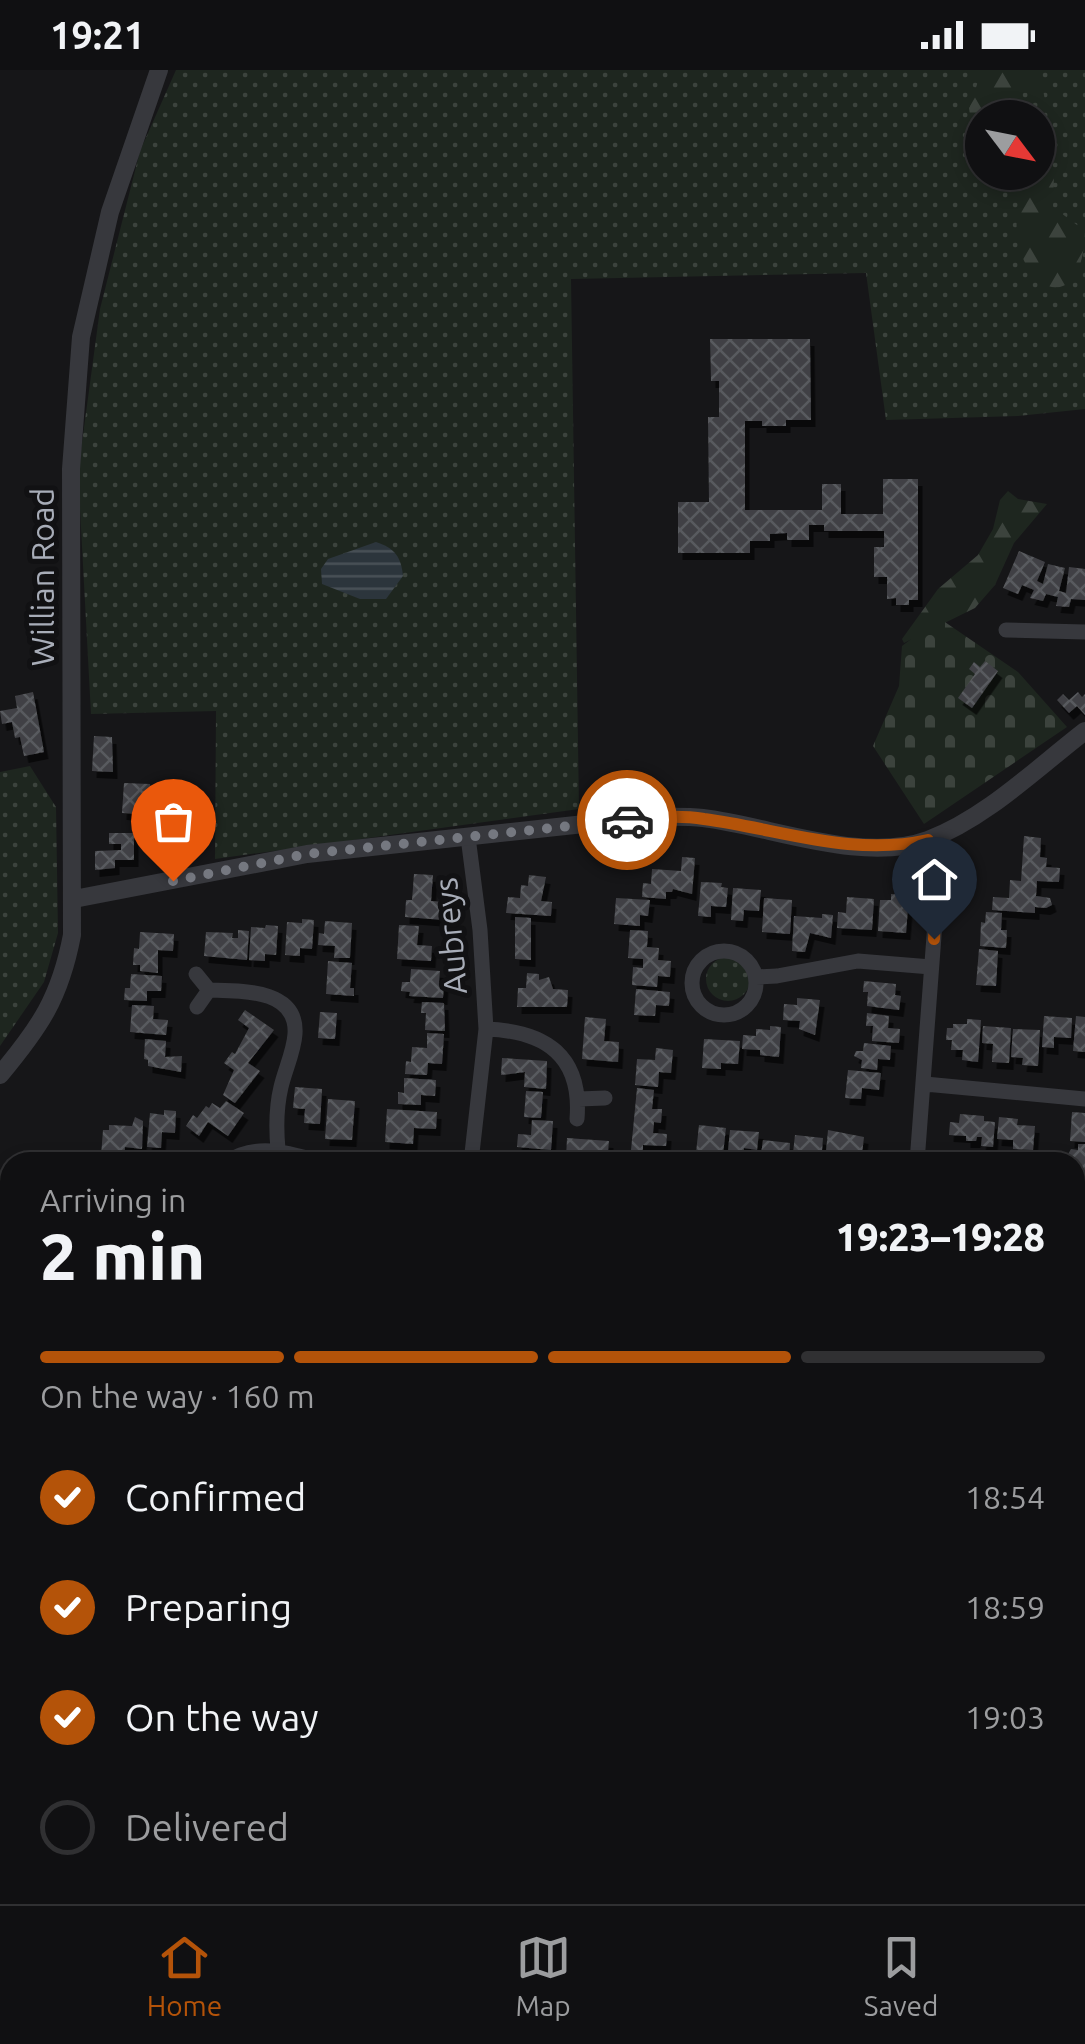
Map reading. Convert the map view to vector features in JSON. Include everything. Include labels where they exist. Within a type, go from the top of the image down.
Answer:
[{"type":"street","name":"Willian Road","points":[[0,1075],[40,1025],[62,983],[72,936],[71,468],[81,336],[110,212],[159,70]]},
{"type":"street","points":[[1006,630],[1085,632]]},
{"type":"street","points":[[74,899],[307,854],[677,817],[704,818],[810,841],[882,846],[928,840],[967,819],[1085,731]]},
{"type":"street","name":"Aubreys","points":[[468,837],[480,930],[486,1029],[472,1152]]},
{"type":"street","points":[[919,1152],[938,883],[928,840]]},
{"type":"street","points":[[721,950],[745,958],[756,977],[754,996],[743,1009],[729,1016],[713,1014],[701,1006],[691,984],[700,961],[721,950]]},
{"type":"street","points":[[756,977],[858,961],[931,966]]},
{"type":"street","points":[[196,974],[209,990],[269,995],[283,1003],[292,1016],[296,1031],[280,1089],[276,1117],[278,1150]]},
{"type":"street","points":[[196,1006],[209,990]]},
{"type":"street","name":"Aubreys","points":[[486,1029],[534,1036],[552,1046],[569,1068],[578,1099],[577,1120]]},
{"type":"street","points":[[925,1084],[1085,1098]]},
{"type":"street","points":[[578,1099],[606,1098]]},
{"type":"street","points":[[259,1152],[285,1152]]},
{"type":"green space","points":[[176,70],[1085,70],[1085,409],[1018,416],[886,420],[866,273],[571,279],[579,809],[215,859],[216,711],[91,714],[78,472],[100,309],[140,151]]},
{"type":"green space","points":[[982,70],[1039,70],[1045,100],[1020,93],[1008,100],[972,100]]},
{"type":"green space","points":[[1022,190],[1054,190],[1053,207],[1085,227],[1082,259],[1073,278],[1060,287],[1047,285],[1033,275],[1023,258],[1017,235]]},
{"type":"green space","points":[[1008,491],[1018,499],[1047,504],[1014,543],[995,585],[975,608],[904,643],[902,639],[938,589],[978,555],[993,529],[1000,500]]},
{"type":"green space","points":[[939,618],[1018,672],[1067,727],[924,824],[873,746],[899,686],[902,646]]},
{"type":"green space","points":[[30,766],[56,807],[58,933],[44,982],[0,1046],[0,772]]},
{"type":"green space","points":[[728,957],[744,963],[750,979],[744,995],[728,1001],[712,995],[706,979],[712,963]]},
{"type":"shaded area","points":[[376,542],[392,550],[402,569],[403,576],[386,599],[360,599],[322,584],[321,569],[328,559]]},
{"type":"building","points":[[710,339],[810,339],[811,420],[786,420],[786,426],[745,421],[745,510],[822,510],[822,484],[841,484],[841,514],[883,514],[883,479],[918,479],[918,600],[896,605],[896,598],[887,599],[887,577],[874,577],[874,547],[884,547],[884,531],[824,531],[824,525],[809,525],[809,540],[787,540],[787,533],[770,534],[770,541],[750,541],[750,553],[678,553],[678,502],[709,502],[708,417],[719,417],[719,381],[711,381]]},
{"type":"building","points":[[1019,551],[1045,562],[1037,581],[1043,584],[1048,564],[1065,568],[1059,591],[1066,593],[1069,567],[1085,569],[1085,600],[1071,599],[1069,607],[1056,606],[1058,597],[1046,594],[1043,601],[1030,598],[1034,590],[1022,585],[1018,594],[1003,588]]},
{"type":"building","points":[[985,661],[998,671],[972,708],[958,698],[975,674],[969,669],[974,662],[980,667]]},
{"type":"building","points":[[33,692],[44,752],[24,756],[12,722],[2,724],[0,711],[17,708],[15,696]]},
{"type":"building","points":[[1078,692],[1082,697],[1085,694],[1085,715],[1077,706],[1069,713],[1057,700],[1063,694],[1069,700]]},
{"type":"building","points":[[94,736],[112,737],[113,772],[92,771]]},
{"type":"building","points":[[124,783],[150,784],[153,815],[122,813]]},
{"type":"building","points":[[109,833],[134,833],[134,860],[115,860],[115,868],[95,870],[95,851],[121,850],[121,844],[109,844]]},
{"type":"building","points":[[1024,836],[1041,838],[1040,857],[1047,858],[1046,867],[1060,868],[1059,882],[1037,881],[1036,896],[1050,898],[1052,905],[1035,907],[1035,913],[992,910],[993,897],[1009,898],[1010,880],[1021,881]]},
{"type":"building","points":[[682,857],[695,858],[692,894],[673,889],[666,892],[666,899],[642,897],[643,883],[651,884],[652,869],[681,871]]},
{"type":"building","points":[[414,874],[433,875],[431,901],[445,902],[444,920],[405,917],[406,900],[412,900]]},
{"type":"building","points":[[529,875],[546,877],[541,901],[552,902],[551,916],[506,913],[508,897],[520,898],[521,885],[528,886]]},
{"type":"building","points":[[701,882],[722,883],[721,887],[728,888],[726,907],[711,906],[711,917],[698,916]]},
{"type":"building","points":[[733,888],[761,890],[759,911],[744,910],[743,921],[731,920]]},
{"type":"building","points":[[891,894],[909,895],[906,933],[878,931],[880,900],[891,900]]},
{"type":"building","points":[[847,897],[874,899],[872,930],[837,928],[838,912],[846,913]]},
{"type":"building","points":[[616,898],[650,900],[648,916],[640,915],[640,926],[614,924]]},
{"type":"building","points":[[764,898],[792,900],[790,934],[762,932]]},
{"type":"building","points":[[986,912],[1002,913],[1001,930],[1007,930],[1006,948],[980,946],[981,922],[985,923]]},
{"type":"building","points":[[822,914],[833,915],[831,938],[810,933],[805,952],[792,951],[794,916],[822,918]]},
{"type":"building","points":[[515,917],[531,918],[531,960],[515,959]]},
{"type":"building","points":[[302,919],[314,920],[312,949],[300,948],[300,956],[285,955],[287,922],[302,923]]},
{"type":"building","points":[[325,921],[352,923],[350,958],[334,958],[335,946],[318,945]]},
{"type":"building","points":[[399,925],[419,926],[417,945],[432,946],[431,961],[397,959]]},
{"type":"building","points":[[278,926],[276,955],[265,954],[265,961],[249,960],[251,927]]},
{"type":"building","points":[[238,930],[249,931],[247,960],[204,956],[206,932],[233,933],[232,938],[238,938]]},
{"type":"building","points":[[630,930],[648,931],[647,947],[659,948],[658,960],[671,961],[670,977],[658,976],[657,987],[632,985],[633,967],[643,968],[643,959],[628,958]]},
{"type":"building","points":[[140,932],[174,934],[173,951],[158,950],[158,973],[140,971],[140,965],[133,965]]},
{"type":"building","points":[[979,949],[998,951],[996,986],[976,985]]},
{"type":"building","points":[[328,961],[352,963],[350,988],[354,988],[354,996],[326,994]]},
{"type":"building","points":[[411,969],[440,971],[443,998],[409,996],[410,992],[401,991],[402,982],[410,982]]},
{"type":"building","points":[[527,973],[539,974],[539,980],[549,977],[553,989],[568,990],[567,1007],[517,1007],[518,988],[526,988]]},
{"type":"building","points":[[131,974],[162,976],[161,991],[147,991],[147,1001],[124,1000]]},
{"type":"building","points":[[864,981],[896,984],[895,995],[901,996],[899,1010],[867,1006]]},
{"type":"building","points":[[636,989],[670,992],[669,1006],[656,1005],[655,1016],[634,1015]]},
{"type":"building","points":[[797,998],[820,1000],[815,1035],[799,1029],[800,1021],[783,1020],[784,1004],[797,1005]]},
{"type":"building","points":[[422,1002],[444,1003],[445,1031],[425,1030]]},
{"type":"building","points":[[132,1005],[154,1006],[153,1019],[168,1020],[166,1035],[130,1032]]},
{"type":"building","points":[[245,1010],[274,1030],[248,1063],[260,1071],[235,1103],[223,1095],[234,1070],[224,1063],[232,1052],[235,1054],[249,1028],[238,1020]]},
{"type":"building","points":[[320,1012],[337,1013],[335,1039],[318,1038]]},
{"type":"building","points":[[867,1013],[889,1016],[888,1028],[900,1029],[899,1043],[872,1041],[873,1026],[866,1026]]},
{"type":"building","points":[[1044,1016],[1072,1018],[1071,1038],[1054,1037],[1054,1048],[1042,1047]]},
{"type":"building","points":[[1076,1016],[1085,1017],[1085,1052],[1073,1051]]},
{"type":"building","points":[[585,1017],[606,1019],[604,1041],[619,1042],[618,1062],[582,1059]]},
{"type":"building","points":[[967,1019],[981,1020],[978,1062],[962,1060],[963,1050],[951,1050],[952,1040],[946,1040],[947,1028],[967,1024]]},
{"type":"building","points":[[770,1026],[781,1027],[779,1057],[742,1049],[743,1035],[756,1036],[756,1029],[770,1030]]},
{"type":"building","points":[[983,1026],[1011,1028],[1009,1063],[992,1062],[993,1044],[982,1043]]},
{"type":"building","points":[[1013,1029],[1040,1030],[1038,1066],[1022,1065],[1023,1058],[1011,1057]]},
{"type":"building","points":[[427,1033],[444,1034],[442,1064],[428,1063],[427,1075],[405,1074],[412,1047],[427,1048]]},
{"type":"building","points":[[145,1039],[166,1041],[165,1057],[182,1056],[181,1072],[148,1066],[144,1059]]},
{"type":"building","points":[[704,1039],[740,1041],[738,1064],[721,1063],[721,1069],[702,1068]]},
{"type":"building","points":[[864,1043],[891,1046],[890,1060],[878,1059],[877,1070],[861,1068],[862,1060],[854,1056],[856,1051],[863,1051]]},
{"type":"building","points":[[656,1048],[673,1050],[671,1073],[659,1072],[658,1087],[635,1085],[637,1059],[655,1060]]},
{"type":"building","points":[[502,1058],[547,1061],[546,1089],[524,1087],[525,1072],[501,1075]]},
{"type":"building","points":[[848,1070],[881,1073],[879,1090],[862,1088],[861,1099],[845,1098]]},
{"type":"building","points":[[404,1078],[436,1080],[435,1096],[421,1095],[421,1105],[398,1104],[398,1092],[404,1093]]},
{"type":"building","points":[[295,1087],[322,1089],[320,1124],[304,1123],[305,1109],[293,1108]]},
{"type":"building","points":[[637,1088],[654,1090],[652,1109],[662,1109],[661,1123],[654,1122],[653,1133],[667,1134],[666,1146],[643,1145],[643,1151],[631,1150]]},
{"type":"building","points":[[526,1091],[543,1092],[541,1118],[524,1117]]},
{"type":"building","points":[[328,1099],[355,1101],[352,1140],[325,1139]]},
{"type":"building","points":[[226,1101],[244,1113],[228,1136],[208,1122],[199,1136],[186,1126],[206,1106],[209,1108],[212,1103],[220,1108]]},
{"type":"building","points":[[387,1109],[437,1112],[436,1129],[414,1128],[413,1144],[385,1142]]},
{"type":"building","points":[[164,1110],[176,1111],[175,1133],[162,1132],[161,1148],[147,1147],[150,1113],[164,1115]]},
{"type":"building","points":[[1072,1112],[1085,1113],[1085,1142],[1070,1141]]},
{"type":"building","points":[[960,1114],[984,1116],[984,1121],[995,1122],[993,1147],[981,1146],[982,1137],[966,1141],[966,1136],[949,1135],[950,1122],[959,1123]]},
{"type":"building","points":[[135,1117],[143,1121],[142,1149],[125,1147],[125,1152],[101,1152],[103,1130],[109,1130],[109,1125],[132,1126]]},
{"type":"building","points":[[999,1117],[1018,1119],[1017,1125],[1035,1126],[1033,1150],[1013,1149],[1013,1140],[997,1139]]},
{"type":"building","points":[[532,1120],[553,1121],[551,1150],[517,1147],[518,1134],[531,1135]]},
{"type":"building","points":[[699,1125],[726,1128],[723,1152],[696,1152]]},
{"type":"building","points":[[730,1130],[759,1132],[757,1150],[728,1152]]},
{"type":"building","points":[[828,1130],[864,1137],[862,1152],[826,1152]]},
{"type":"building","points":[[795,1135],[823,1138],[822,1152],[793,1152]]},
{"type":"building","points":[[567,1138],[609,1141],[608,1152],[566,1152]]},
{"type":"building","points":[[763,1140],[790,1143],[789,1152],[761,1152]]},
{"type":"building","points":[[1078,1144],[1085,1144],[1085,1152],[1069,1152],[1078,1150]]},
{"type":"way so far","points":[[173,881],[307,854],[627,820]]},
{"type":"route","points":[[627,820],[704,818],[810,841],[882,846],[928,840],[938,883],[934,939]]}]
